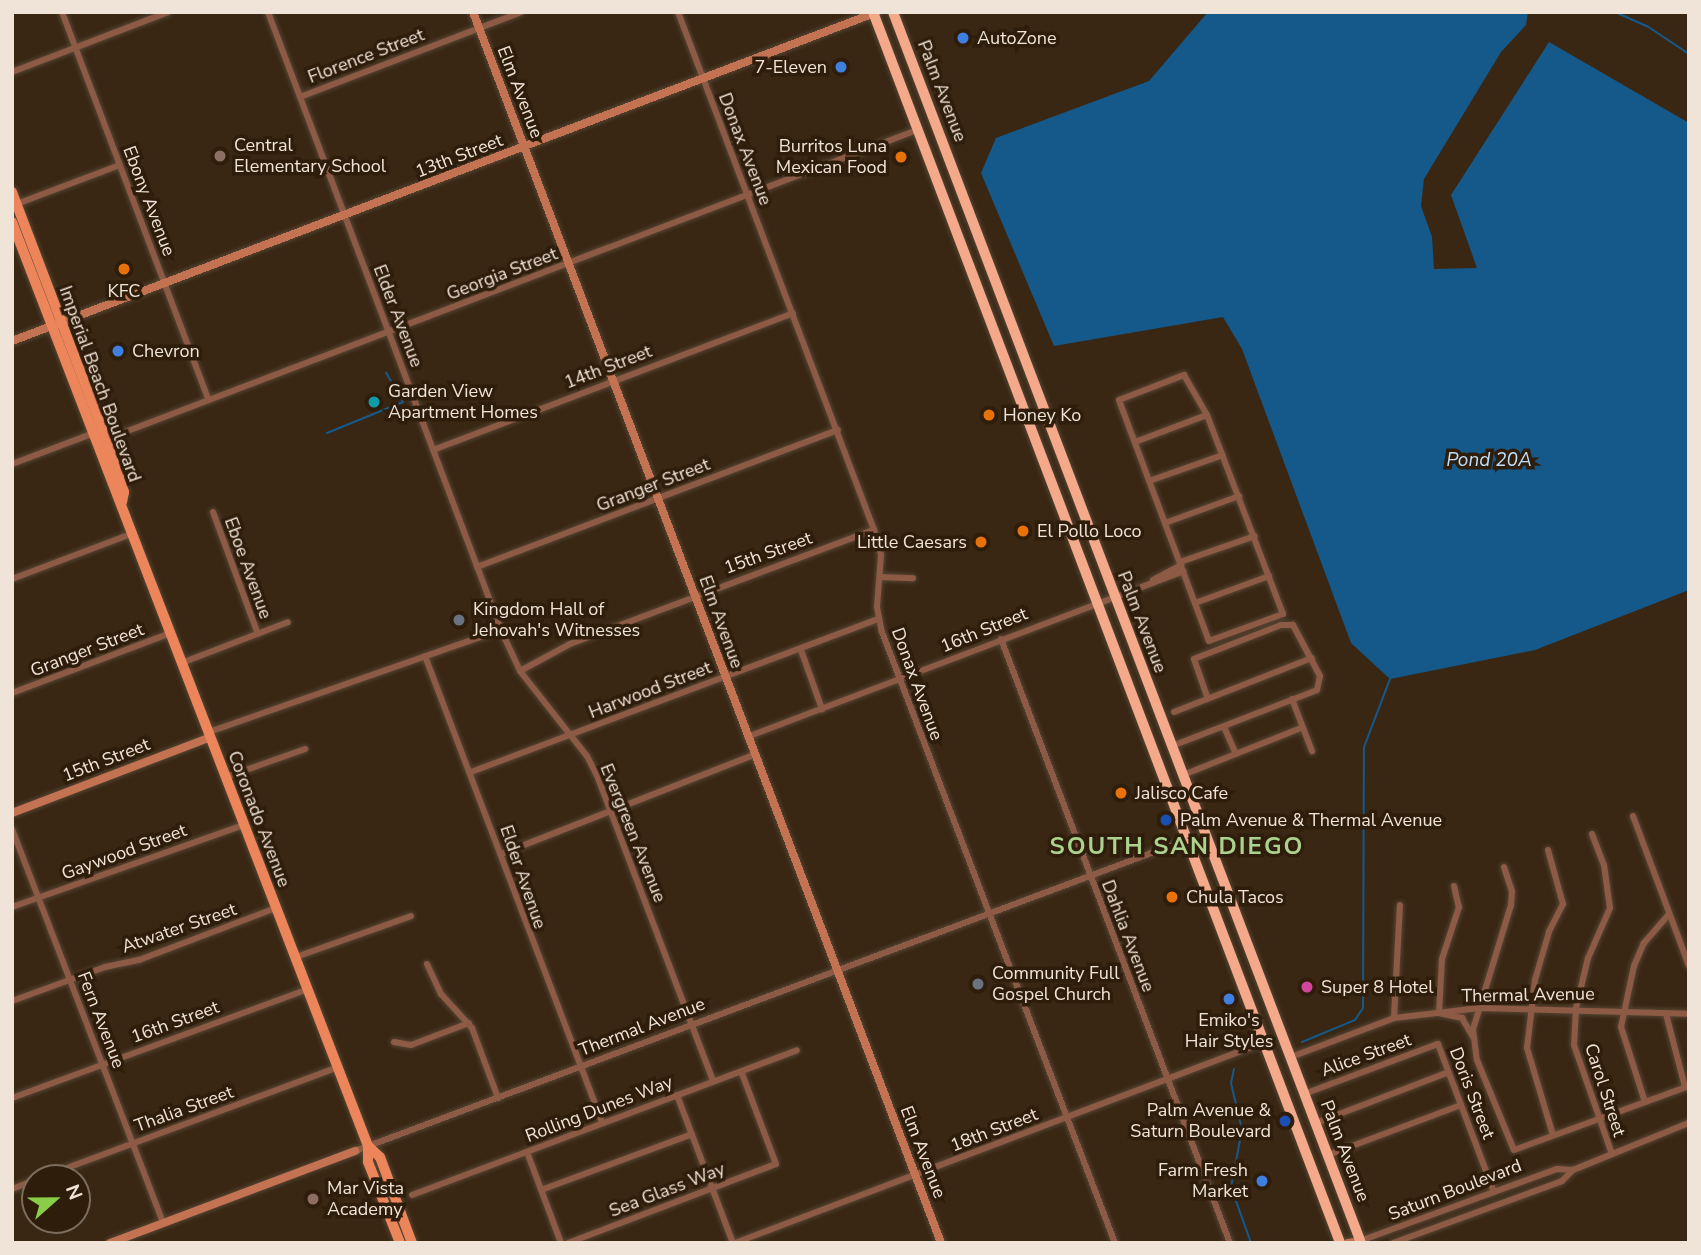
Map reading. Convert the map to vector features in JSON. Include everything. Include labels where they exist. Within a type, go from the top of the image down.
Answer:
[{"type":"highway","name":"Palm Avenue","points":[[893,12],[1361,1242]]},
{"type":"highway","name":"Palm Avenue","points":[[875,13],[1094,602],[1340,1243]]},
{"type":"main road","name":"Imperial Beach Boulevard","points":[[12,192],[15,220],[52,326],[99,437]]},
{"type":"main road","name":"Imperial Beach Boulevard","points":[[15,220],[62,322],[116,496],[122,502]]},
{"type":"main road","name":"Coronado Avenue","points":[[122,502],[368,1146],[368,1162],[400,1243]]},
{"type":"main road","name":"Coronado Avenue","points":[[368,1146],[380,1157],[412,1243]]},
{"type":"street","name":"Ebony Avenue","points":[[62,12],[209,400]]},
{"type":"street","points":[[12,72],[168,12]]},
{"type":"street","name":"Elder Avenue","points":[[268,12],[502,630]]},
{"type":"street","name":"Elm Avenue","points":[[473,12],[941,1243]]},
{"type":"street","name":"Florence Street","points":[[300,97],[522,12]]},
{"type":"street","name":"Donax Avenue","points":[[678,12],[874,530],[881,555],[879,619],[900,680],[1115,1243]]},
{"type":"street","name":"13th Street","points":[[12,341],[875,13]]},
{"type":"street","name":"Georgia Street","points":[[12,464],[209,400],[917,130]]},
{"type":"street","points":[[15,205],[120,165]]},
{"type":"street","name":"14th Street","points":[[433,450],[793,313]]},
{"type":"street","points":[[1184,376],[1207,415],[1283,614],[1209,641],[1119,400],[1184,376]]},
{"type":"street","points":[[1135,442],[1207,415]]},
{"type":"street","name":"Granger Street","points":[[478,567],[838,430]]},
{"type":"street","points":[[1149,481],[1223,455]]},
{"type":"street","points":[[1165,523],[1239,496]]},
{"type":"street","name":"Eboe Avenue","points":[[212,512],[258,634]]},
{"type":"street","name":"15th Street","points":[[520,671],[530,661],[570,644],[874,530]]},
{"type":"street","points":[[12,579],[134,533]]},
{"type":"street","name":"16th Street","points":[[747,737],[1153,580],[1255,536]]},
{"type":"street","points":[[880,576],[914,579]]},
{"type":"street","points":[[1195,603],[1269,576]]},
{"type":"street","name":"Harwood Street","points":[[471,772],[879,619]]},
{"type":"street","points":[[184,662],[288,622]]},
{"type":"street","points":[[1171,746],[1224,727],[1320,686],[1312,657],[1293,625],[1281,625],[1194,659],[1208,699]]},
{"type":"street","name":"15th Street","points":[[12,813],[210,734],[502,630]]},
{"type":"street","name":"Evergreen Avenue","points":[[502,630],[520,671],[587,756],[611,810],[713,1081]]},
{"type":"street","name":"Granger Street","points":[[12,693],[173,633]]},
{"type":"street","name":"Dahlia Avenue","points":[[1000,639],[1230,1243]]},
{"type":"street","points":[[801,650],[822,709]]},
{"type":"street","name":"Elder Avenue","points":[[425,656],[602,1124]]},
{"type":"street","points":[[1174,712],[1312,657]]},
{"type":"street","points":[[1292,699],[1312,751]]},
{"type":"street","points":[[1224,727],[1235,752]]},
{"type":"street","points":[[1183,775],[1235,752],[1301,728]]},
{"type":"street","points":[[226,777],[305,749]]},
{"type":"street","points":[[501,854],[754,755]]},
{"type":"street","points":[[1633,816],[1689,967]]},
{"type":"street","name":"Gaywood Street","points":[[12,907],[244,825]]},
{"type":"street","name":"Fern Avenue","points":[[12,829],[163,1222]]},
{"type":"street","name":"Carol Street","points":[[1592,834],[1611,891],[1610,908],[1588,958],[1576,1009],[1576,1058],[1612,1154]]},
{"type":"street","name":"Thermal Avenue","points":[[110,1243],[1186,840]]},
{"type":"street","points":[[1548,850],[1563,904],[1549,932],[1529,1009],[1529,1062],[1553,1135]]},
{"type":"street","points":[[1504,867],[1513,891],[1511,905],[1479,1008],[1475,1041],[1477,1060],[1514,1150],[1687,1086],[1666,1014]]},
{"type":"street","points":[[1454,886],[1459,907],[1442,959],[1439,1013],[1462,1018],[1475,1041]]},
{"type":"street","points":[[1394,1018],[1400,905]]},
{"type":"street","name":"Atwater Street","points":[[12,1001],[70,978],[138,960],[276,908]]},
{"type":"street","points":[[1645,1102],[1624,1045],[1624,1011],[1644,943],[1669,914]]},
{"type":"street","points":[[296,957],[411,916]]},
{"type":"street","points":[[427,964],[441,994],[469,1023],[498,1098]]},
{"type":"street","name":"16th Street","points":[[12,1098],[308,989]]},
{"type":"street","name":"Thermal Avenue","points":[[1291,1057],[1394,1018],[1479,1008],[1689,1014]]},
{"type":"street","points":[[394,1042],[411,1045],[469,1023]]},
{"type":"street","name":"18th Street","points":[[734,1243],[1262,1043]]},
{"type":"street","name":"Doris Street","points":[[1438,1044],[1494,1192]]},
{"type":"street","name":"Alice Street","points":[[1304,1094],[1438,1044]]},
{"type":"street","name":"Rolling Dunes Way","points":[[412,1195],[797,1050]]},
{"type":"street","name":"Thalia Street","points":[[76,1164],[338,1067]]},
{"type":"street","name":"Sea Glass Way","points":[[568,1243],[776,1164],[741,1071]]},
{"type":"street","points":[[1316,1123],[1448,1072]]},
{"type":"street","points":[[677,1095],[734,1243]]},
{"type":"street","points":[[1328,1155],[1461,1105]]},
{"type":"street","name":"Saturn Boulevard","points":[[1393,1243],[1562,1181],[1573,1170],[1689,1123]]},
{"type":"street","points":[[541,1190],[692,1134]]},
{"type":"street","points":[[527,1152],[561,1243]]},
{"type":"street","name":"Saturn Boulevard","points":[[1348,1243],[1361,1242],[1557,1169],[1573,1170]]},
{"type":"water","name":"Pond 20A","points":[[1208,12],[1528,12],[1526,25],[1501,52],[1424,179],[1421,206],[1432,237],[1434,269],[1477,268],[1451,195],[1549,42],[1689,123],[1689,590],[1535,650],[1390,679],[1351,643],[1242,349],[1223,317],[1054,346],[981,173],[996,138],[1149,81]]},
{"type":"waterway","points":[[1615,12],[1647,26],[1689,54]]},
{"type":"waterway","points":[[327,433],[403,402],[386,372]]},
{"type":"waterway","points":[[1302,1042],[1355,1020],[1363,1008],[1364,747],[1390,679]]},
{"type":"waterway","points":[[1234,1069],[1231,1083],[1242,1130],[1231,1187],[1251,1243]]},
{"type":"place","name":"AutoZone","points":[[963,38]]},
{"type":"place","name":"7-Eleven","points":[[841,67]]},
{"type":"place","name":"Central Elementary School","points":[[220,156]]},
{"type":"place","name":"Burritos Luna Mexican Food","points":[[901,157]]},
{"type":"place","name":"KFC","points":[[124,269]]},
{"type":"place","name":"Chevron","points":[[118,351]]},
{"type":"place","name":"Garden View Apartment Homes","points":[[374,402]]},
{"type":"place","name":"Honey Ko","points":[[989,415]]},
{"type":"place","name":"El Pollo Loco","points":[[1023,531]]},
{"type":"place","name":"Little Caesars","points":[[981,542]]},
{"type":"place","name":"Kingdom Hall of Jehovah's Witnesses","points":[[459,620]]},
{"type":"place","name":"Jalisco Cafe","points":[[1121,793]]},
{"type":"place","name":"Palm Avenue & Thermal Avenue","points":[[1166,820]]},
{"type":"place","name":"Chula Tacos","points":[[1172,897]]},
{"type":"place","name":"Community Full Gospel Church","points":[[978,984]]},
{"type":"place","name":"Super 8 Hotel","points":[[1307,987]]},
{"type":"place","name":"Emiko's Hair Styles","points":[[1229,999]]},
{"type":"place","name":"Palm Avenue & Saturn Boulevard","points":[[1285,1121]]},
{"type":"place","name":"Farm Fresh Market","points":[[1262,1181]]},
{"type":"place","name":"Mar Vista Academy","points":[[313,1199]]},
{"type":"district","name":"SOUTH SAN DIEGO","points":[[1177,847]]}]
